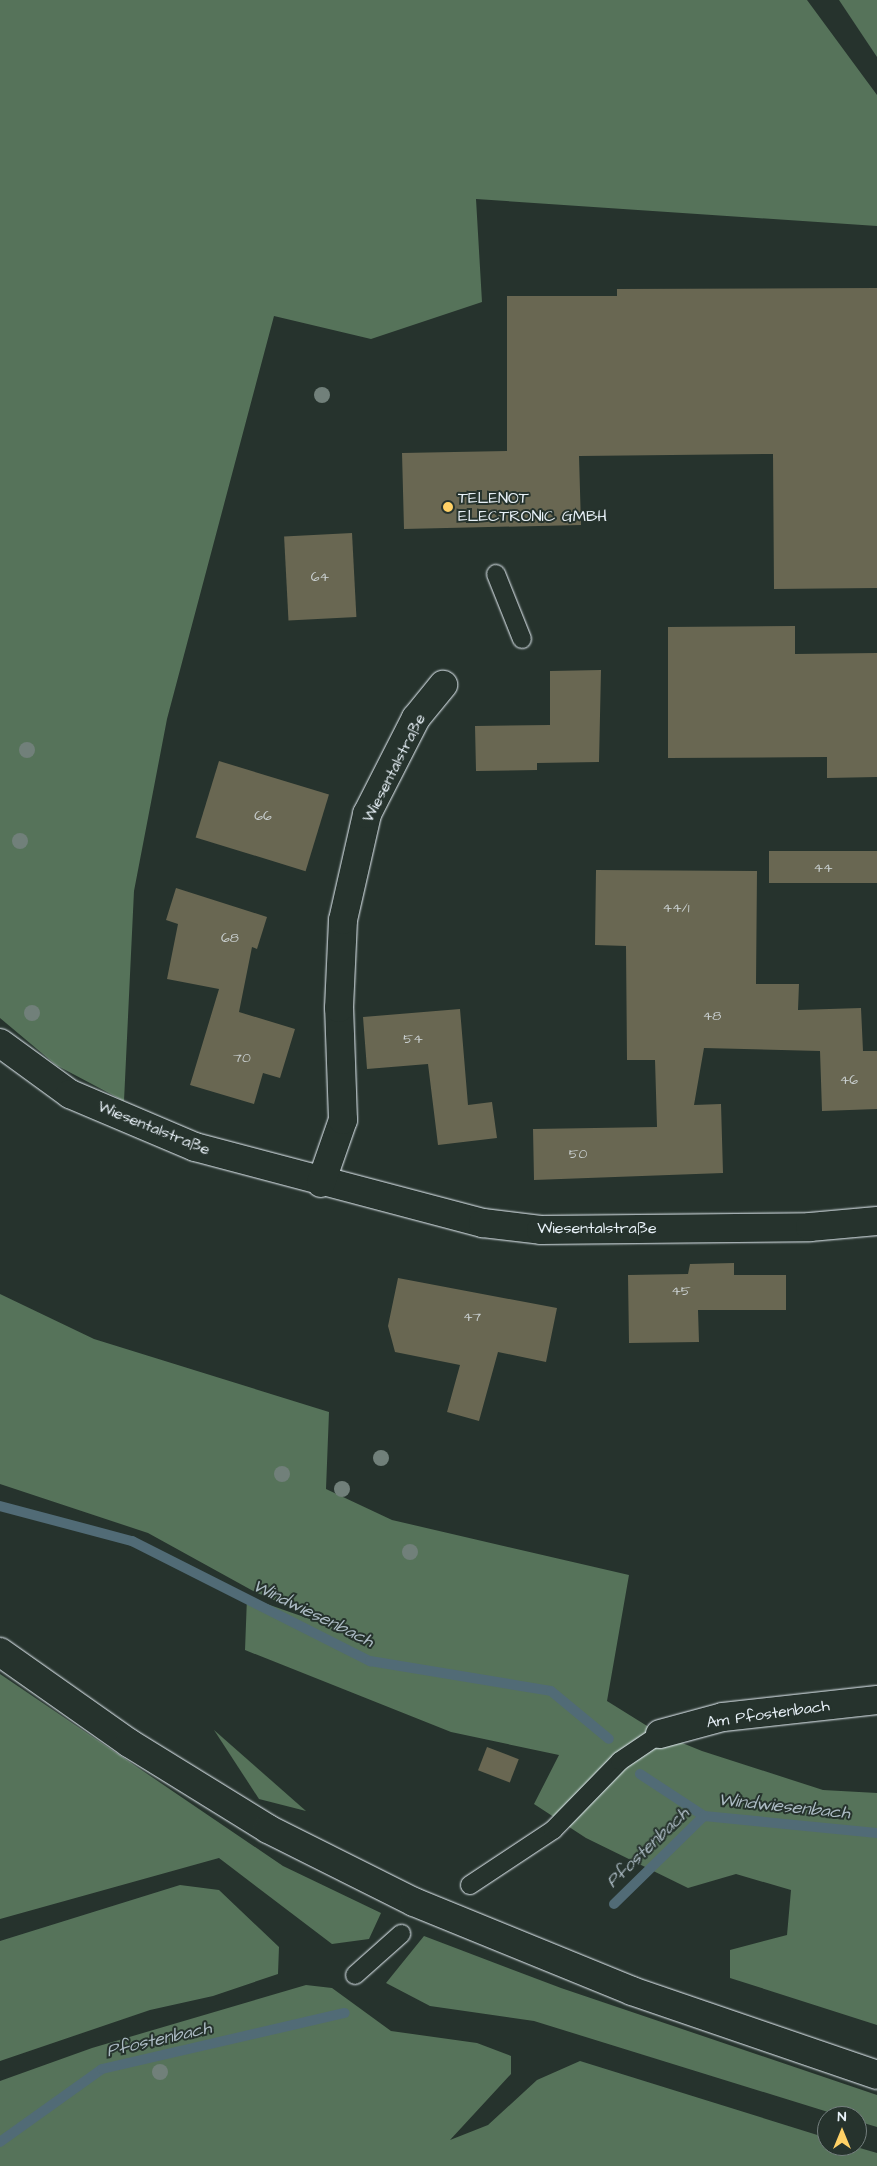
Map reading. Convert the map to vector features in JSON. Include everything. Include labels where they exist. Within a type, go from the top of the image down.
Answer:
[{"type":"street","name":"Wiesentalstraße","points":[[321,1183],[343,1120],[339,1008],[343,920],[367,814],[416,718],[443,685]]},
{"type":"street","name":"Wiesentalstraße","points":[[0,1043],[79,1098],[195,1147],[321,1183],[483,1223],[541,1230],[810,1226],[877,1220]]},
{"type":"street","points":[[0,1652],[129,1743],[268,1829],[414,1902],[632,1991],[877,2075]]},
{"type":"street","name":"Am Pfostenbach","points":[[660,1734],[723,1717],[877,1700]]},
{"type":"lane","points":[[496,574],[522,639]]},
{"type":"lane","points":[[470,1884],[553,1830],[620,1761],[660,1734]]},
{"type":"lane","points":[[355,1975],[401,1934]]},
{"type":"green space","points":[[0,0],[807,0],[877,95],[877,226],[476,199],[482,302],[371,339],[274,316],[167,719],[134,891],[124,1101],[56,1065],[0,1018]]},
{"type":"green space","points":[[839,0],[877,0],[877,57]]},
{"type":"green space","points":[[0,1294],[94,1339],[329,1412],[326,1489],[392,1520],[629,1575],[607,1701],[660,1734],[702,1751],[823,1790],[877,1793],[877,2025],[730,1978],[730,1950],[787,1935],[791,1890],[736,1874],[688,1888],[586,1838],[534,1804],[559,1755],[451,1732],[245,1650],[247,1597],[367,1639],[255,1592],[148,1533],[0,1484]]},
{"type":"green space","points":[[0,1674],[283,1866],[381,1913],[369,1939],[332,1944],[219,1858],[0,1919]]},
{"type":"green space","points":[[214,1730],[306,1811],[259,1799]]},
{"type":"green space","points":[[180,1885],[219,1890],[279,1947],[278,1974],[213,1996],[150,2010],[0,2061],[0,1941]]},
{"type":"green space","points":[[424,1936],[561,1988],[877,2095],[877,2127],[867,2124],[867,2106],[817,2106],[817,2109],[534,2021],[430,2006],[386,1983]]},
{"type":"green space","points":[[306,1985],[332,1988],[391,2031],[477,2043],[511,2056],[511,2074],[450,2140],[488,2125],[537,2080],[580,2061],[817,2135],[817,2156],[867,2156],[867,2150],[877,2153],[877,2166],[0,2166],[0,2081],[92,2048]]},
{"type":"building","points":[[877,288],[877,588],[774,589],[773,454],[579,456],[581,525],[404,529],[402,453],[507,451],[507,296],[617,296],[617,289]]},
{"type":"building","points":[[352,533],[356,617],[288,620],[284,537]]},
{"type":"building","points":[[795,626],[795,654],[877,653],[877,777],[827,778],[827,757],[668,758],[668,627]]},
{"type":"building","points":[[601,670],[599,762],[537,763],[537,770],[476,771],[475,726],[550,725],[550,671]]},
{"type":"building","points":[[219,761],[329,795],[306,871],[196,838]]},
{"type":"building","points":[[769,851],[877,851],[877,883],[769,883]]},
{"type":"building","points":[[596,870],[757,871],[756,984],[799,984],[798,1010],[861,1008],[863,1051],[877,1051],[877,1109],[822,1111],[820,1051],[704,1048],[694,1105],[721,1104],[723,1173],[534,1180],[533,1129],[657,1127],[655,1060],[627,1060],[626,946],[595,945]]},
{"type":"building","points":[[176,888],[267,917],[257,949],[252,947],[239,1012],[295,1029],[280,1078],[263,1073],[254,1104],[190,1085],[219,989],[167,979],[178,924],[166,920]]},
{"type":"building","points":[[460,1009],[468,1105],[492,1102],[497,1138],[438,1145],[428,1064],[367,1069],[363,1017]]},
{"type":"building","points":[[734,1263],[734,1275],[786,1275],[786,1310],[698,1310],[699,1342],[629,1343],[628,1275],[688,1274],[690,1264]]},
{"type":"building","points":[[398,1278],[557,1308],[546,1362],[498,1352],[479,1421],[447,1412],[460,1365],[395,1352],[388,1326]]},
{"type":"building","points":[[487,1747],[519,1759],[510,1783],[478,1770]]},
{"type":"waterway","name":"Windwiesenbach","points":[[0,1506],[132,1541],[370,1661],[551,1691],[609,1739]]},
{"type":"waterway","name":"Windwiesenbach","points":[[640,1774],[704,1816],[877,1833]]},
{"type":"waterway","name":"Pfostenbach","points":[[614,1904],[704,1816]]},
{"type":"waterway","name":"Pfostenbach","points":[[0,2142],[102,2069],[345,2013]]},
{"type":"place","name":"TELENOT ELECTRONIC GMBH","points":[[448,507]]}]
